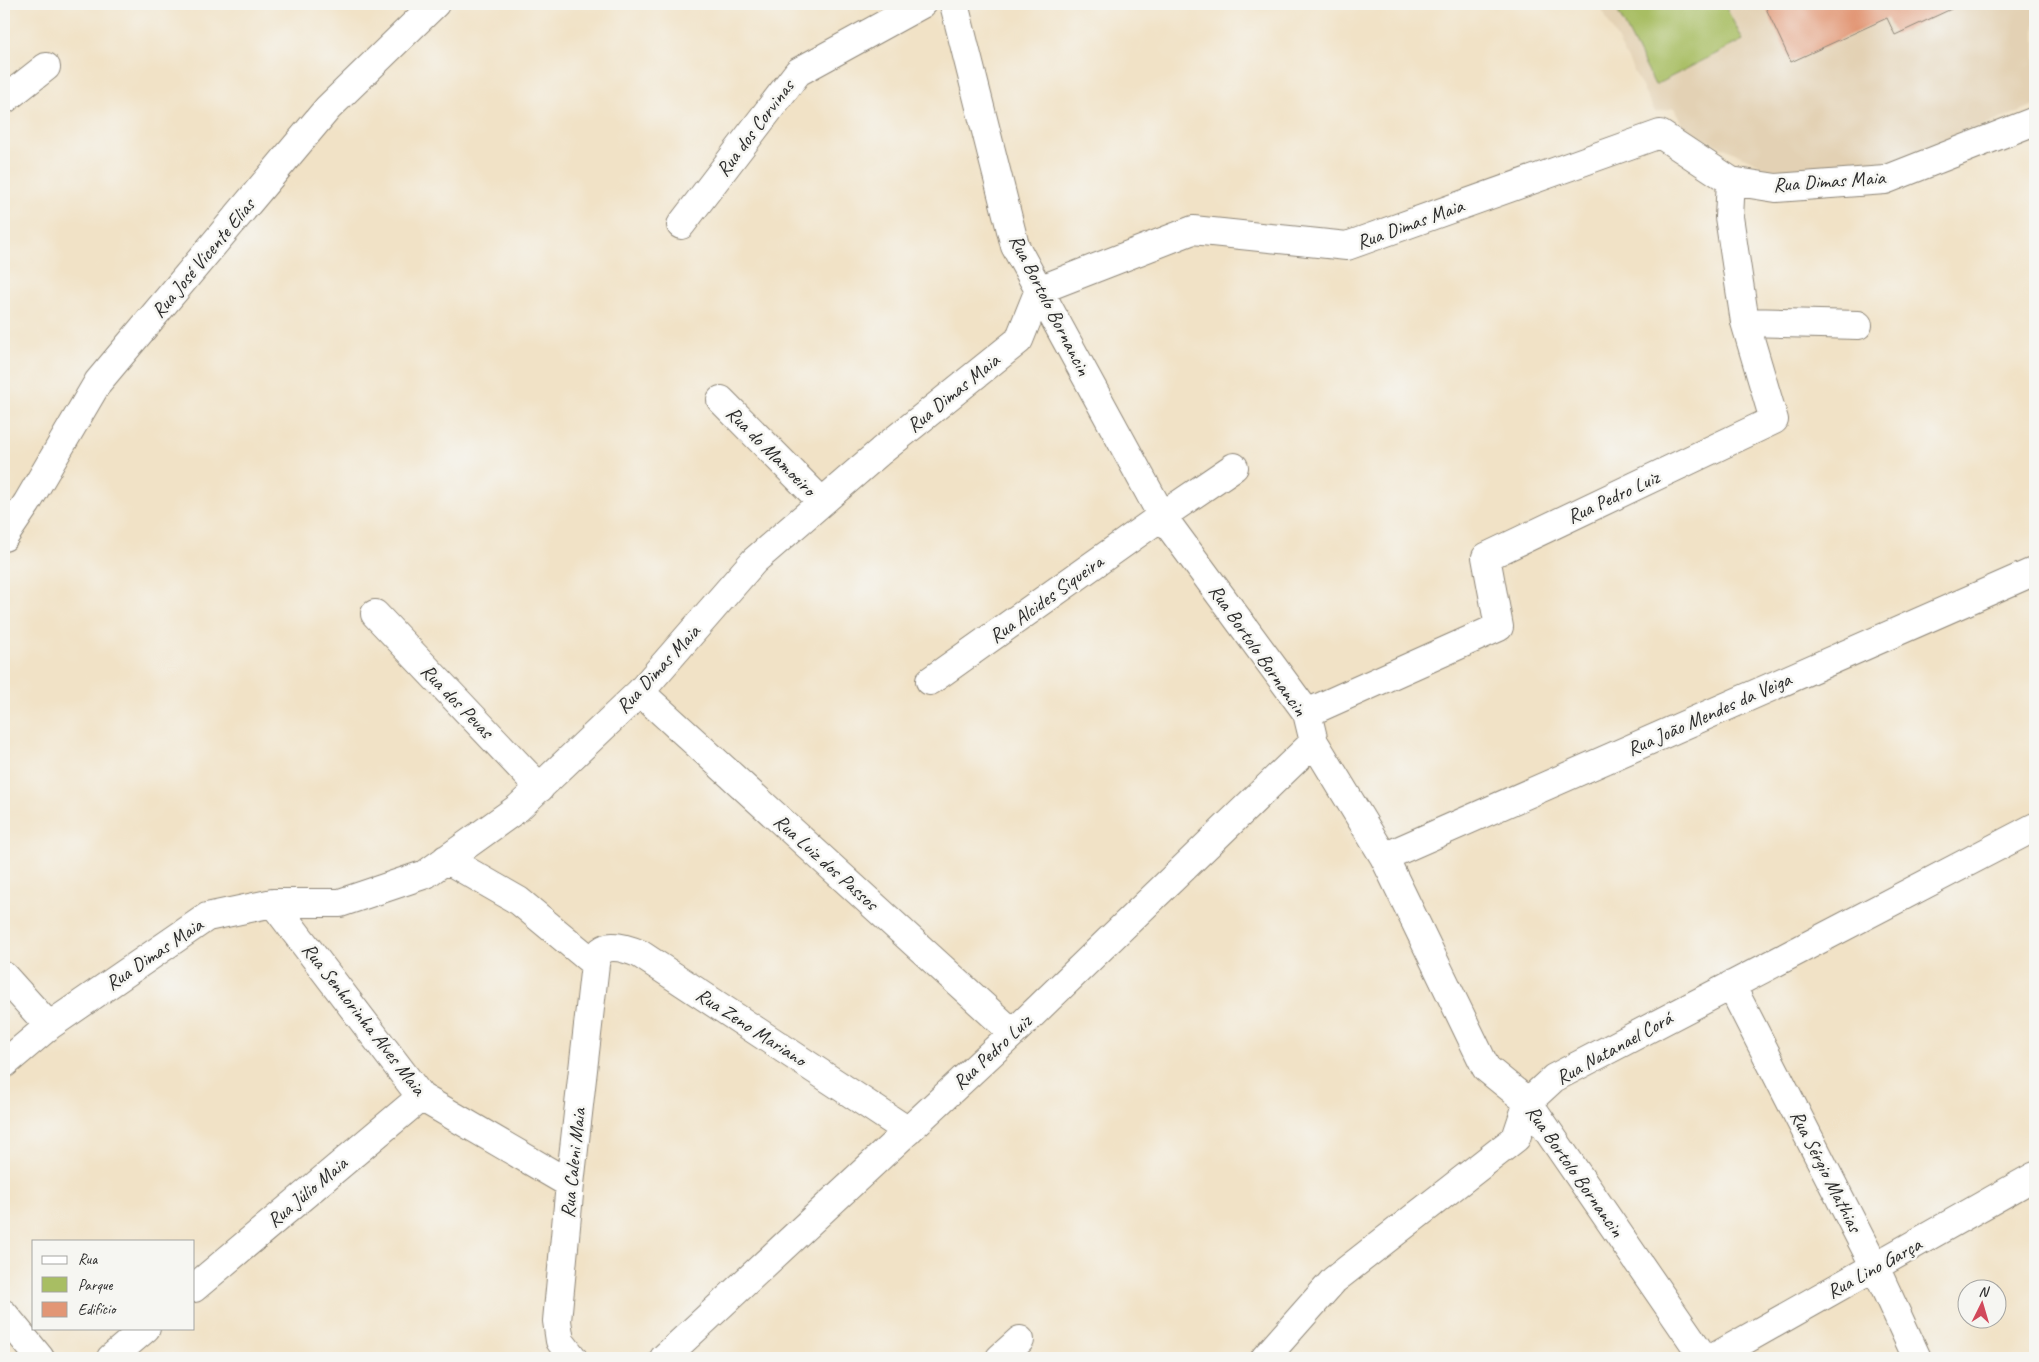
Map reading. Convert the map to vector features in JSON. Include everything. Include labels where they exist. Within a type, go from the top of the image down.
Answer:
[{"type":"street","name":"Rua José Vicente Elias","points":[[4,537],[27,503],[98,382],[328,108],[435,4]]},
{"type":"street","name":"Rua dos Corvinas","points":[[681,225],[798,72],[922,4]]},
{"type":"street","name":"Rua Bortolo Bornancin","points":[[954,4],[1015,246],[1162,516],[1307,713],[1314,742],[1384,857],[1486,1068],[1528,1102],[1704,1358]]},
{"type":"street","points":[[4,100],[46,67]]},
{"type":"street","name":"Rua Dimas Maia","points":[[4,1064],[49,1026],[207,917],[273,903],[340,903],[426,874],[518,808],[640,692],[754,561],[881,451],[1020,340],[1040,290],[1193,230],[1347,246],[1660,134],[1731,181],[1776,188],[1885,180],[2035,121]]},
{"type":"street","name":"Rua Pedro Luiz","points":[[1307,713],[1499,627],[1486,557],[1774,420],[1745,322],[1729,217],[1731,181]]},
{"type":"street","points":[[1745,322],[1858,325]]},
{"type":"street","name":"Rua do Mamoeiro","points":[[721,400],[822,502]]},
{"type":"street","name":"Rua Alcides Siqueira","points":[[930,682],[1162,516],[1234,468]]},
{"type":"street","name":"Rua João Mendes da Veiga","points":[[1384,857],[2035,572]]},
{"type":"street","name":"Rua dos Pevas","points":[[375,614],[540,788]]},
{"type":"street","name":"Rua Luiz dos Passos","points":[[640,692],[1013,1033]]},
{"type":"street","name":"Rua Pedro Luiz","points":[[664,1358],[1013,1033],[1314,742]]},
{"type":"street","name":"Rua Natanael Corá","points":[[1265,1358],[1334,1280],[1516,1138],[1528,1102],[1554,1078],[2035,827]]},
{"type":"street","points":[[446,859],[519,902],[595,964]]},
{"type":"street","name":"Rua Senhorinha Alves Maia","points":[[273,903],[421,1097],[570,1184]]},
{"type":"street","name":"Rua Zeno Mariano","points":[[595,964],[596,958],[602,950],[612,946],[625,948],[640,954],[908,1131]]},
{"type":"street","name":"Rua Caleni Maia","points":[[574,1358],[560,1341],[557,1321],[570,1184],[595,964]]},
{"type":"street","points":[[4,976],[49,1026]]},
{"type":"street","name":"Rua Sérgio Mathias","points":[[1731,985],[1875,1267],[1917,1358]]},
{"type":"street","name":"Rua Júlio Maia","points":[[195,1287],[421,1097]]},
{"type":"street","name":"Rua Lino Garça","points":[[1713,1358],[2035,1176]]},
{"type":"street","points":[[4,1314],[40,1358]]},
{"type":"street","points":[[111,1358],[144,1330]]},
{"type":"street","points":[[1000,1358],[1020,1340]]},
{"type":"shaded area","points":[[1599,4],[2035,4],[2035,105],[1871,171],[1769,169],[1686,130],[1674,108],[1655,112]]},
{"type":"green space","points":[[1614,4],[1724,4],[1743,40],[1655,85]]},
{"type":"building","points":[[1764,4],[1962,4],[1895,35],[1887,18],[1791,62]]}]
